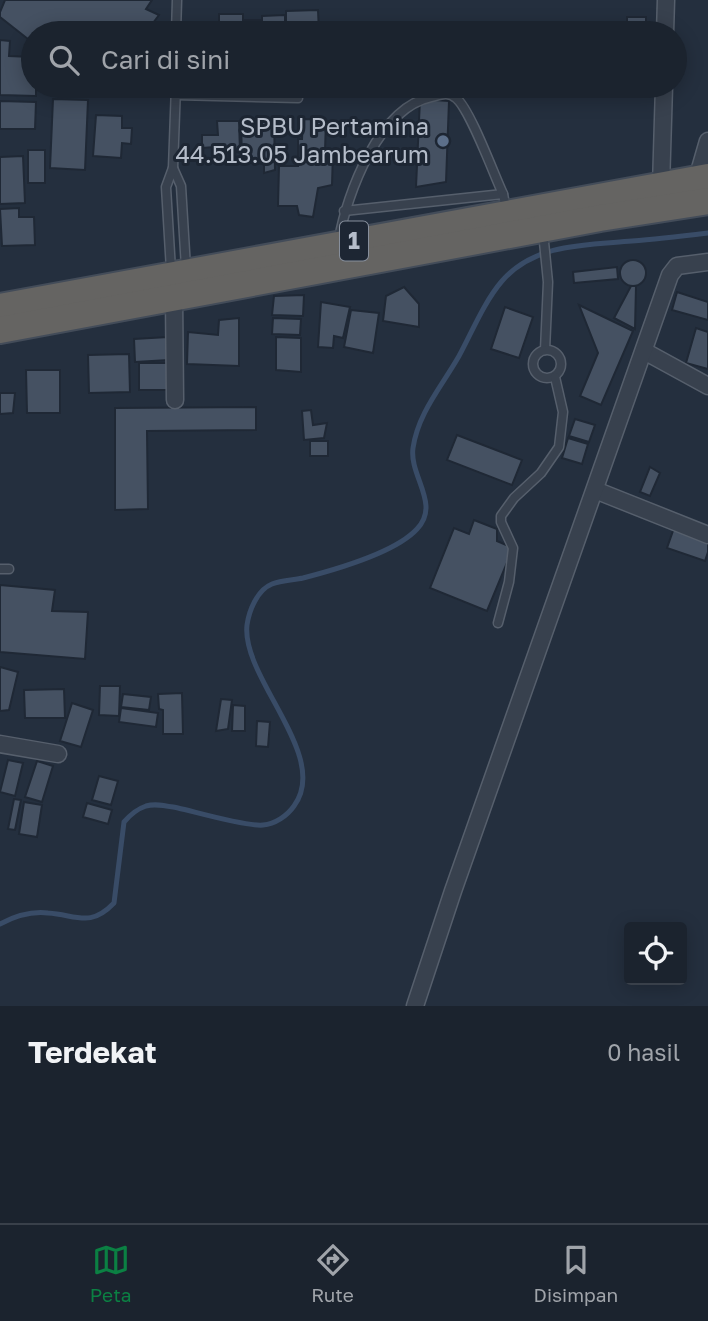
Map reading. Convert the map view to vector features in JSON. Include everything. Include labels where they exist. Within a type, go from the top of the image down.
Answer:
[{"type":"highway","name":"1","points":[[0,330],[180,285],[340,255],[507,214],[661,186],[704,186]]},
{"type":"highway","name":"1","points":[[507,214],[544,236],[704,186]]},
{"type":"highway","name":"1","points":[[0,307],[180,285]]},
{"type":"street","points":[[665,21],[666,0]]},
{"type":"street","points":[[661,186],[664,98]]},
{"type":"street","points":[[704,186],[708,141]]},
{"type":"street","points":[[415,1006],[670,275],[677,266],[708,262]]},
{"type":"street","points":[[175,400],[180,285]]},
{"type":"street","points":[[644,351],[708,386]]},
{"type":"street","points":[[595,490],[708,535]]},
{"type":"street","points":[[0,744],[58,754]]},
{"type":"lane","points":[[176,21],[177,0]]},
{"type":"lane","points":[[176,98],[173,167],[166,187],[180,285]]},
{"type":"lane","points":[[340,255],[344,211],[367,159],[395,118],[423,98]]},
{"type":"lane","points":[[344,211],[507,214],[457,98]]},
{"type":"lane","points":[[173,167],[181,186],[180,285]]},
{"type":"lane","points":[[544,236],[548,282],[545,350]]},
{"type":"lane","points":[[545,350],[556,353],[562,362],[562,368],[555,377],[544,378],[535,372],[533,360],[536,355],[545,350]]},
{"type":"lane","points":[[498,622],[509,582],[513,548],[501,522],[501,516],[514,498],[541,473],[559,447],[564,412],[555,377]]},
{"type":"building","points":[[5,0],[152,0],[146,9],[159,15],[154,21],[21,21],[21,34],[0,17]]},
{"type":"building","points":[[318,10],[318,21],[286,21],[286,11]]},
{"type":"building","points":[[219,14],[243,14],[243,21],[219,21]]},
{"type":"building","points":[[285,15],[285,21],[262,21],[262,16]]},
{"type":"building","points":[[627,17],[646,17],[646,21],[627,21]]},
{"type":"building","points":[[0,40],[10,41],[9,56],[21,56],[21,96],[0,95]]},
{"type":"building","points":[[53,99],[88,100],[85,170],[50,168]]},
{"type":"building","points":[[420,99],[449,101],[446,182],[416,187]]},
{"type":"building","points":[[0,101],[36,102],[35,129],[0,129]]},
{"type":"building","points":[[96,115],[122,116],[122,128],[132,128],[131,144],[122,143],[121,158],[93,156]]},
{"type":"building","points":[[241,119],[274,119],[275,170],[264,173],[264,164],[242,162]]},
{"type":"building","points":[[303,119],[326,120],[325,151],[333,152],[332,185],[318,188],[313,217],[299,215],[297,206],[278,206],[279,166],[298,166],[298,139],[302,139]]},
{"type":"building","points":[[217,121],[239,121],[240,152],[215,153],[214,147],[202,148],[202,135],[218,135]]},
{"type":"building","points":[[28,150],[45,150],[45,183],[28,183]]},
{"type":"building","points":[[23,156],[25,203],[0,204],[0,157]]},
{"type":"building","points":[[19,208],[19,217],[34,217],[35,245],[2,246],[0,209]]},
{"type":"building","points":[[633,260],[642,264],[646,273],[642,282],[633,286],[624,282],[620,273],[624,264]]},
{"type":"building","points":[[617,267],[618,279],[574,283],[573,272]]},
{"type":"building","points":[[631,286],[636,286],[635,329],[614,318]]},
{"type":"building","points":[[404,287],[419,304],[419,327],[383,321],[386,296]]},
{"type":"building","points":[[677,292],[708,302],[708,320],[672,310]]},
{"type":"building","points":[[304,295],[303,316],[272,315],[274,296]]},
{"type":"building","points":[[321,302],[350,307],[343,338],[334,336],[333,348],[318,347]]},
{"type":"building","points":[[579,305],[633,331],[601,405],[580,396],[598,353]]},
{"type":"building","points":[[505,307],[533,317],[519,358],[491,349]]},
{"type":"building","points":[[351,310],[379,313],[373,353],[344,347]]},
{"type":"building","points":[[239,318],[239,366],[187,364],[188,332],[218,335],[219,320]]},
{"type":"building","points":[[273,318],[301,319],[300,335],[272,334]]},
{"type":"building","points":[[696,328],[708,332],[708,369],[686,363]]},
{"type":"building","points":[[168,337],[169,360],[135,362],[134,339]]},
{"type":"building","points":[[276,337],[301,338],[301,372],[276,370]]},
{"type":"building","points":[[129,354],[130,392],[89,393],[88,355]]},
{"type":"building","points":[[139,363],[168,363],[168,390],[139,390]]},
{"type":"building","points":[[26,370],[60,370],[60,413],[27,413]]},
{"type":"building","points":[[0,393],[15,393],[13,413],[0,414]]},
{"type":"building","points":[[256,407],[256,430],[147,431],[148,509],[115,510],[115,408]]},
{"type":"building","points":[[311,410],[313,425],[327,423],[324,438],[304,440],[302,411]]},
{"type":"building","points":[[575,419],[595,425],[589,442],[569,436]]},
{"type":"building","points":[[457,435],[522,460],[512,485],[447,460]]},
{"type":"building","points":[[568,438],[588,444],[582,464],[562,458]]},
{"type":"building","points":[[310,441],[328,441],[328,456],[310,456]]},
{"type":"building","points":[[650,467],[660,473],[650,496],[640,492]]},
{"type":"building","points":[[474,520],[497,529],[497,541],[513,548],[487,611],[430,588],[454,528],[469,534]]},
{"type":"building","points":[[674,528],[708,540],[705,561],[667,548]]},
{"type":"building","points":[[0,585],[55,590],[52,611],[88,612],[85,659],[0,652]]},
{"type":"building","points":[[0,667],[18,672],[9,710],[0,711]]},
{"type":"building","points":[[100,686],[120,686],[119,716],[99,715]]},
{"type":"building","points":[[64,689],[65,718],[25,718],[24,690]]},
{"type":"building","points":[[182,693],[183,734],[163,734],[163,710],[159,709],[158,694]]},
{"type":"building","points":[[123,694],[151,697],[149,710],[121,707]]},
{"type":"building","points":[[221,699],[232,700],[228,729],[216,731]]},
{"type":"building","points":[[72,703],[93,710],[81,747],[60,741]]},
{"type":"building","points":[[233,705],[245,706],[245,731],[232,731]]},
{"type":"building","points":[[121,708],[158,713],[156,727],[119,722]]},
{"type":"building","points":[[257,721],[270,722],[268,747],[256,746]]},
{"type":"building","points":[[8,760],[23,763],[15,796],[0,792]]},
{"type":"building","points":[[37,761],[53,766],[42,802],[25,797]]},
{"type":"building","points":[[99,776],[118,781],[111,805],[92,800]]},
{"type":"building","points":[[14,799],[21,800],[15,830],[8,829]]},
{"type":"building","points":[[24,802],[42,805],[37,837],[19,834]]},
{"type":"building","points":[[87,803],[112,810],[108,824],[83,817]]},
{"type":"waterway","points":[[0,924],[29,913],[90,918],[105,911],[114,903],[124,822],[143,807],[166,806],[255,825],[272,823],[288,813],[294,806],[302,786],[301,764],[294,741],[257,669],[249,646],[247,625],[258,596],[276,583],[331,570],[380,553],[417,529],[426,510],[413,458],[420,423],[490,298],[515,269],[530,259],[562,248],[708,233]]},
{"type":"place","name":"SPBU Pertamina 44.513.05 Jambearum","points":[[443,141]]}]
